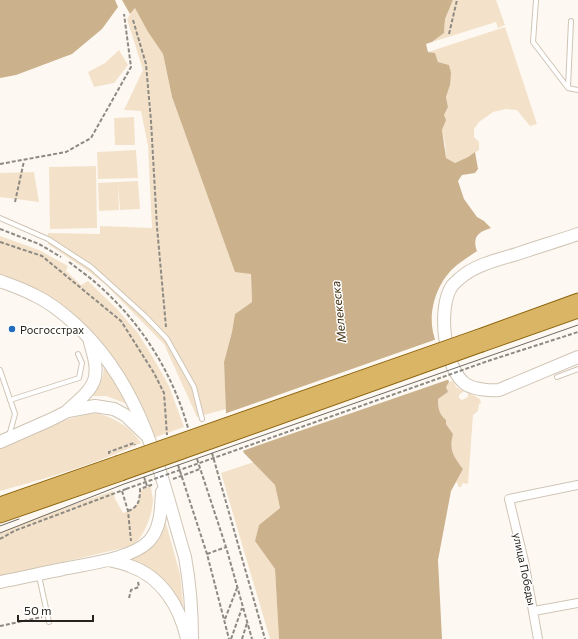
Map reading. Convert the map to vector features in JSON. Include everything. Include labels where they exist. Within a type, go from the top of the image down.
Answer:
[{"type":"main road","points":[[481,340],[578,300]]},
{"type":"main road","points":[[0,504],[481,340],[578,311]]},
{"type":"main road","points":[[0,516],[116,465]]},
{"type":"street","points":[[578,234],[488,263],[472,270],[460,278],[452,286],[444,315],[447,350],[456,375],[467,385],[491,391],[499,390],[578,357]]},
{"type":"street","points":[[0,281],[34,295],[63,314],[88,336],[110,362],[125,385],[150,439],[185,557],[191,601],[192,639]]},
{"type":"street","points":[[4,440],[68,411],[86,395],[94,381],[96,372],[96,360],[88,336]]},
{"type":"street","points":[[68,411],[95,406],[114,409],[125,415],[150,439]]},
{"type":"street","points":[[0,582],[107,560],[130,554],[140,548],[149,541],[157,529],[161,514],[163,483]]},
{"type":"street","name":"улица Победы","points":[[538,639],[524,561],[509,499],[578,486]]},
{"type":"street","points":[[107,560],[131,566],[152,577],[168,593],[178,611],[186,639]]},
{"type":"street","points":[[534,612],[578,603]]},
{"type":"lane","points":[[536,0],[533,42],[568,88],[578,90]]},
{"type":"lane","points":[[568,88],[571,21]]},
{"type":"lane","points":[[0,218],[48,239],[91,267],[130,301],[167,339],[194,387],[202,419]]},
{"type":"lane","points":[[10,400],[79,378],[82,363],[78,354]]},
{"type":"lane","points":[[557,377],[578,369]]},
{"type":"lane","points":[[0,370],[15,414],[4,440]]},
{"type":"lane","points":[[38,574],[48,622]]},
{"type":"path","points":[[448,34],[457,0]]},
{"type":"path","points":[[0,164],[24,161],[66,152],[91,138],[131,67],[124,14]]},
{"type":"path","points":[[133,20],[146,64],[157,227],[167,339]]},
{"type":"path","points":[[15,202],[24,161]]},
{"type":"path","points":[[0,229],[38,244],[67,260],[96,283],[118,304],[146,338],[160,360],[173,385],[189,432]]},
{"type":"path","points":[[0,539],[14,531],[126,489],[488,361],[578,332]]},
{"type":"path","points":[[116,465],[109,452],[134,443]]},
{"type":"path","points":[[211,449],[265,639]]},
{"type":"path","points":[[196,454],[226,547],[252,639]]},
{"type":"path","points":[[122,491],[128,510]]},
{"type":"path","points":[[207,554],[226,547]]},
{"type":"path","points":[[129,598],[131,590],[139,587]]},
{"type":"path","points":[[224,620],[237,588]]},
{"type":"path","points":[[231,639],[242,607]]},
{"type":"path","points":[[0,626],[47,616]]},
{"type":"path","points":[[242,639],[248,623]]},
{"type":"shaded area","points":[[453,0],[496,0],[505,25],[498,28],[496,22],[432,42],[444,33],[445,19]]},
{"type":"shaded area","points":[[135,7],[148,32],[163,54],[172,97],[235,271],[251,273],[252,302],[235,314],[224,362],[226,409],[197,417],[164,344],[106,285],[48,244],[48,233],[100,234],[100,226],[152,228],[148,146],[141,111],[124,110],[143,70],[127,19]]},
{"type":"shaded area","points":[[505,27],[537,124],[530,126],[517,110],[506,109],[493,112],[479,122],[474,129],[474,137],[479,142],[479,150],[455,163],[446,158],[442,130],[445,120],[444,115],[448,107],[446,97],[450,85],[449,65],[438,62],[435,53],[428,52]]},
{"type":"shaded area","points":[[119,50],[128,65],[114,83],[94,87],[88,72],[105,63]]},
{"type":"shaded area","points":[[134,117],[135,145],[115,145],[114,118]]},
{"type":"shaded area","points":[[136,150],[138,178],[98,179],[97,152]]},
{"type":"shaded area","points":[[96,166],[97,228],[50,229],[49,167]]},
{"type":"shaded area","points":[[34,172],[39,202],[0,197],[0,173]]},
{"type":"shaded area","points":[[138,181],[140,209],[120,210],[118,182]]},
{"type":"shaded area","points":[[118,182],[119,210],[99,211],[98,183]]},
{"type":"shaded area","points":[[0,236],[39,250],[68,266],[66,271],[81,285],[88,281],[116,308],[138,333],[155,361],[169,386],[184,427],[153,438],[145,414],[122,371],[99,342],[0,278]]},
{"type":"shaded area","points":[[104,363],[130,405],[106,396],[91,396],[101,381]]},
{"type":"shaded area","points":[[453,381],[456,387],[464,391],[459,395],[459,398],[462,400],[468,397],[468,392],[480,399],[481,403],[479,404],[478,411],[473,415],[468,484],[463,483],[461,487],[458,487],[456,482],[463,469],[453,453],[451,445],[453,434],[446,424],[446,420],[440,413],[438,405],[438,399],[448,392],[446,387],[449,382]]},
{"type":"shaded area","points":[[97,413],[122,424],[137,437],[141,443],[107,458],[72,470],[0,491],[0,448],[22,437],[60,422]]},
{"type":"shaded area","points":[[254,462],[275,485],[280,508],[259,525],[255,541],[275,569],[279,639],[270,639],[221,473]]},
{"type":"shaded area","points":[[151,486],[153,505],[144,532],[136,543],[131,546],[0,577],[0,533],[54,511],[113,491],[115,499],[123,513],[136,505],[139,499],[140,490]]},
{"type":"shaded area","points":[[163,513],[180,574],[185,622],[141,565],[131,559],[138,557],[148,547]]},
{"type":"water","points":[[0,0],[115,0],[118,7],[102,29],[72,54],[16,75],[0,78]]},
{"type":"water","name":"Мелекеска","points":[[122,0],[453,0],[445,19],[444,33],[432,42],[426,44],[428,52],[435,53],[438,62],[449,65],[451,73],[450,85],[446,97],[448,107],[444,115],[446,120],[442,130],[446,158],[455,163],[475,152],[478,169],[475,173],[462,175],[458,181],[464,199],[477,217],[491,228],[483,231],[477,236],[475,242],[477,251],[450,271],[440,287],[433,305],[433,332],[449,382],[446,387],[448,392],[438,399],[439,408],[440,413],[446,420],[446,424],[453,434],[451,445],[453,453],[463,469],[451,491],[438,560],[442,639],[279,639],[275,569],[255,541],[259,525],[280,508],[275,485],[244,453],[226,413],[224,362],[235,314],[252,302],[251,274],[235,272],[172,97],[163,54],[148,32],[135,8],[130,14]]},
{"type":"pier","points":[[437,339],[450,379],[242,451],[224,414]]},
{"type":"tram line","points":[[0,533],[124,484],[578,325]]},
{"type":"tram line","points":[[0,526],[19,519]]},
{"type":"place","name":"Росгосстрах","points":[[12,329]]}]
